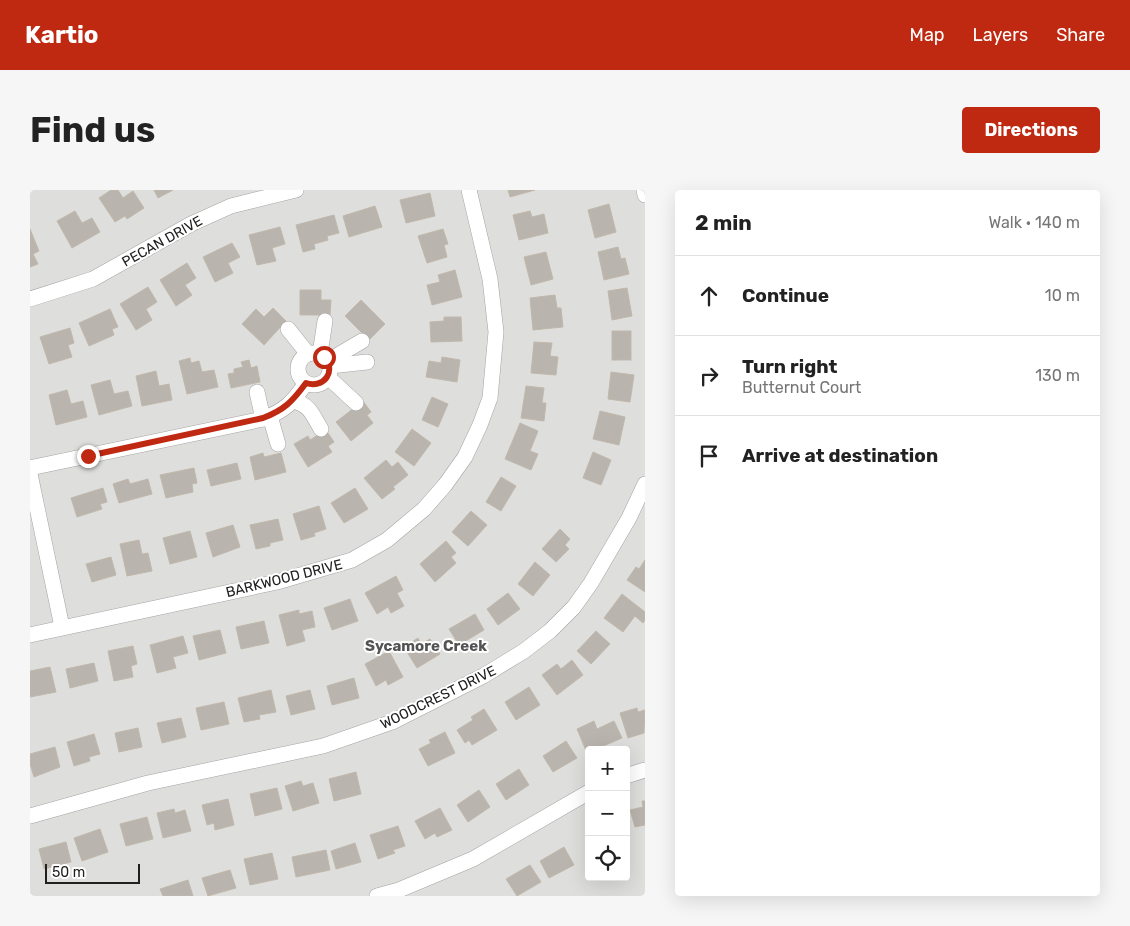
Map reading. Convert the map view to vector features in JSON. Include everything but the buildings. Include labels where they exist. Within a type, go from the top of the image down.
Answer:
[{"type":"street","name":"PECAN DRIVE","points":[[30,299],[93,279],[191,224],[230,206],[296,190]]},
{"type":"street","name":"BARKWOOD DRIVE","points":[[30,635],[277,582],[352,560],[387,540],[424,509],[445,486],[464,457],[480,425],[490,398],[496,332],[490,279],[469,190]]},
{"type":"street","points":[[644,190],[645,195]]},
{"type":"street","points":[[325,321],[323,362],[325,380],[316,385],[306,383],[299,374],[300,362],[323,362],[367,362]]},
{"type":"street","points":[[288,329],[323,362],[356,403]]},
{"type":"street","points":[[323,362],[362,341]]},
{"type":"street","points":[[30,468],[266,417],[278,412],[293,401],[306,383]]},
{"type":"street","points":[[257,392],[278,444]]},
{"type":"street","points":[[293,401],[302,402],[306,406],[321,430]]},
{"type":"street","points":[[30,474],[62,627]]},
{"type":"street","name":"WOODCREST DRIVE","points":[[30,816],[148,783],[323,746],[392,722],[483,676],[524,651],[550,631],[574,607],[591,583],[629,518],[645,484]]},
{"type":"street","points":[[630,775],[645,770]]},
{"type":"street","points":[[377,896],[399,890],[473,859],[585,794]]},
{"type":"shaded area","points":[[30,190],[645,190],[645,896],[30,896]]},
{"type":"district","name":"Sycamore Creek","points":[[426,646]]},
{"type":"route","points":[[88,456],[263,418],[278,412],[293,401],[306,383],[316,385],[325,380],[330,371],[330,366],[324,357]]}]
